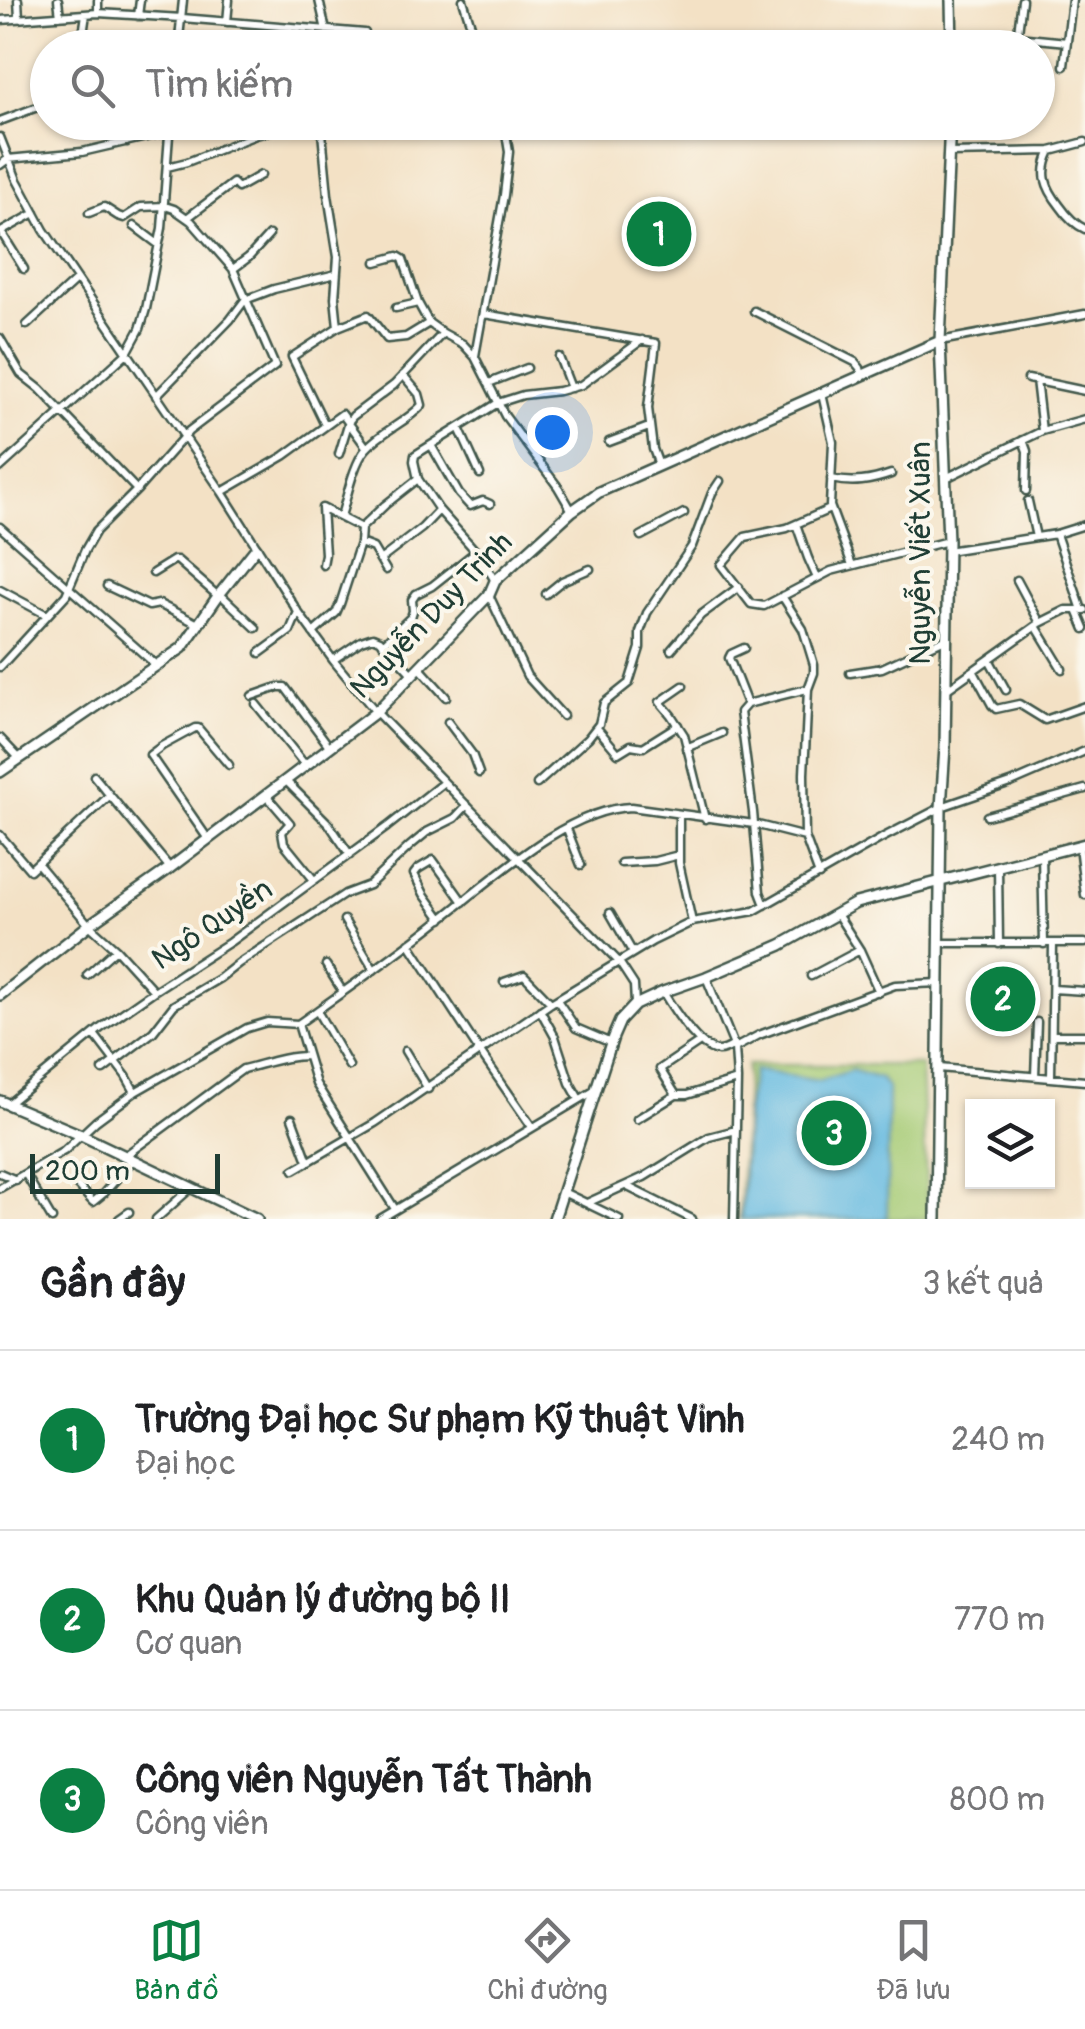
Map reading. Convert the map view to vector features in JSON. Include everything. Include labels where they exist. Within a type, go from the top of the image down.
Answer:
[{"type":"street","points":[[18,0],[19,18]]},
{"type":"street","points":[[58,0],[60,16]]},
{"type":"street","points":[[98,0],[98,13]]},
{"type":"street","points":[[138,16],[140,0]]},
{"type":"street","points":[[180,30],[184,0]]},
{"type":"street","points":[[227,22],[229,0]]},
{"type":"street","points":[[0,20],[98,13],[326,30],[319,0]]},
{"type":"street","points":[[463,0],[472,30]]},
{"type":"street","points":[[951,0],[952,30]]},
{"type":"street","points":[[1019,30],[1022,0]]},
{"type":"street","points":[[1064,66],[1072,0]]},
{"type":"street","points":[[84,30],[86,14]]},
{"type":"street","points":[[1055,41],[1066,42]]},
{"type":"street","points":[[0,121],[30,110]]},
{"type":"street","points":[[0,137],[44,230],[332,660],[376,712],[619,962],[634,985],[635,1005]]},
{"type":"street","points":[[0,165],[8,159],[82,152],[135,140]]},
{"type":"street","points":[[0,468],[126,353],[140,328],[164,206],[168,140]]},
{"type":"street","points":[[166,167],[243,140]]},
{"type":"street","points":[[323,140],[338,257],[338,327]]},
{"type":"street","points":[[475,357],[504,196],[507,140]]},
{"type":"street","name":"Nguyễn Viết Xuân","points":[[936,1219],[940,808],[948,546],[940,341],[949,140]]},
{"type":"street","points":[[948,153],[1050,150],[1085,142]]},
{"type":"street","points":[[1050,150],[1044,170],[1046,185],[1070,219],[1085,230]]},
{"type":"street","points":[[188,218],[234,183],[238,188],[262,175]]},
{"type":"street","points":[[0,667],[70,587],[90,540],[189,431],[275,366],[233,269],[188,218],[164,206],[141,207],[124,218],[104,207],[89,213]]},
{"type":"street","points":[[24,269],[0,232],[36,213]]},
{"type":"street","points":[[134,226],[158,244]]},
{"type":"street","points":[[233,269],[269,235]]},
{"type":"street","points":[[376,262],[398,256],[403,260],[429,323],[475,357],[498,403],[572,511]]},
{"type":"street","points":[[156,396],[246,300],[336,274]]},
{"type":"street","points":[[27,325],[76,280]]},
{"type":"street","points":[[396,308],[418,303]]},
{"type":"street","points":[[757,312],[855,362],[862,376]]},
{"type":"street","points":[[484,314],[656,343],[648,397],[652,450],[660,466]]},
{"type":"street","points":[[940,341],[1085,314]]},
{"type":"street","points":[[325,425],[292,357],[338,327],[368,315],[386,339],[406,336],[429,323]]},
{"type":"street","points":[[339,454],[349,421],[386,393],[443,333]]},
{"type":"street","points":[[0,338],[21,374],[138,490]]},
{"type":"street","points":[[495,581],[418,479],[415,455],[498,403],[588,381],[642,340]]},
{"type":"street","name":"Nguyễn Duy Trinh","points":[[0,995],[376,712],[489,595],[495,581],[572,511],[599,492],[940,341]]},
{"type":"street","points":[[558,357],[571,388]]},
{"type":"street","points":[[489,383],[527,368]]},
{"type":"street","points":[[341,516],[366,448],[422,405],[419,394],[403,375]]},
{"type":"street","points":[[1042,431],[1032,379],[1085,390]]},
{"type":"street","points":[[822,394],[832,433],[830,509],[852,565]]},
{"type":"street","points":[[222,492],[284,456],[342,414],[366,448]]},
{"type":"street","points":[[946,478],[1042,431],[1085,419]]},
{"type":"street","points":[[609,442],[650,427]]},
{"type":"street","points":[[459,428],[480,474]]},
{"type":"street","points":[[1024,440],[1026,491]]},
{"type":"street","points":[[431,445],[470,506],[483,501],[490,504]]},
{"type":"street","points":[[831,479],[850,482],[892,474]]},
{"type":"street","points":[[313,633],[336,612],[360,543],[361,528],[418,479]]},
{"type":"street","points":[[536,784],[596,728],[604,703],[629,683],[647,613],[692,546],[720,481]]},
{"type":"street","points":[[1028,501],[1036,537]]},
{"type":"street","points":[[323,565],[322,508],[361,528]]},
{"type":"street","points":[[830,509],[742,540],[722,565],[747,600],[756,607],[764,606],[852,565],[948,546],[1056,534],[1085,525]]},
{"type":"street","points":[[380,560],[439,510]]},
{"type":"street","points":[[641,536],[684,513]]},
{"type":"street","points":[[796,524],[818,578]]},
{"type":"street","points":[[0,527],[158,666]]},
{"type":"street","points":[[1056,534],[1085,629]]},
{"type":"street","points":[[360,543],[373,548],[386,570]]},
{"type":"street","points":[[0,772],[182,648],[256,548]]},
{"type":"street","points":[[383,644],[411,618],[416,594],[475,552]]},
{"type":"street","points":[[153,573],[177,560],[256,628]]},
{"type":"street","points":[[546,594],[562,581],[590,569]]},
{"type":"street","points":[[1017,580],[1062,670]]},
{"type":"street","points":[[107,586],[149,606],[159,604],[198,624]]},
{"type":"street","points":[[672,650],[702,615],[739,587]]},
{"type":"street","points":[[0,590],[47,616]]},
{"type":"street","points":[[489,595],[528,676],[563,716]]},
{"type":"street","points":[[782,596],[803,629],[814,673],[808,689],[804,774],[806,837],[818,874]]},
{"type":"street","points":[[946,690],[1038,624],[1066,610],[1081,610]]},
{"type":"street","points":[[260,653],[290,631],[298,612]]},
{"type":"street","points":[[332,660],[368,637],[383,644],[446,697]]},
{"type":"street","points":[[850,673],[882,668],[945,638]]},
{"type":"street","points":[[744,648],[731,654],[730,660],[747,704]]},
{"type":"street","points":[[989,660],[1006,690]]},
{"type":"street","points":[[974,672],[996,709],[1019,704],[1045,720],[1085,706]]},
{"type":"street","points":[[683,686],[660,702],[684,735],[705,818]]},
{"type":"street","points":[[304,765],[254,700],[285,687],[329,746]]},
{"type":"street","points":[[765,905],[760,892],[741,708],[808,689]]},
{"type":"street","points":[[448,722],[472,754],[479,773]]},
{"type":"street","points":[[596,728],[618,753],[631,746],[643,748],[678,725]]},
{"type":"street","points":[[208,839],[150,755],[198,728],[230,765]]},
{"type":"street","points":[[686,748],[722,733]]},
{"type":"street","points":[[0,738],[20,759]]},
{"type":"street","points":[[294,1170],[428,1089],[554,1001],[677,928],[765,905],[940,808],[1012,783],[1085,751]]},
{"type":"street","points":[[94,776],[170,868]]},
{"type":"street","points":[[285,780],[329,824],[350,855]]},
{"type":"street","name":"Ngô Quyền","points":[[4,1103],[154,990],[210,957],[350,855],[444,782]]},
{"type":"street","points":[[987,816],[1085,789]]},
{"type":"street","points":[[266,795],[290,823],[282,832],[284,843],[314,880]]},
{"type":"street","points":[[0,835],[30,870],[110,796]]},
{"type":"street","points":[[102,1070],[152,1032],[174,1005],[346,894],[369,884],[427,832],[455,818],[467,806]]},
{"type":"street","points":[[0,1188],[64,1151],[135,1092],[247,1028],[267,1022],[298,1024],[518,858],[597,812],[631,807],[754,824],[806,837]]},
{"type":"street","points":[[679,815],[679,855],[692,922]]},
{"type":"street","points":[[567,828],[581,865]]},
{"type":"street","points":[[554,1219],[611,1043],[620,1021],[635,1005],[781,946],[836,912],[876,896],[1082,845],[1085,895]]},
{"type":"street","points":[[1042,854],[1044,944]]},
{"type":"street","points":[[621,863],[679,855]]},
{"type":"street","points":[[442,919],[419,885],[414,874],[418,868],[433,860],[462,902]]},
{"type":"street","points":[[38,864],[89,925],[154,990]]},
{"type":"street","points":[[998,866],[1000,944]]},
{"type":"street","points":[[836,912],[860,950],[878,992]]},
{"type":"street","points":[[610,913],[633,953]]},
{"type":"street","points":[[344,920],[374,970]]},
{"type":"street","points":[[940,942],[1085,943]]},
{"type":"street","points":[[410,943],[532,1127]]},
{"type":"street","points":[[1051,1077],[1054,944]]},
{"type":"street","points":[[87,975],[116,949]]},
{"type":"street","points":[[811,976],[860,950]]},
{"type":"street","points":[[326,966],[343,992]]},
{"type":"street","points":[[504,982],[524,974],[576,1028],[611,1043]]},
{"type":"street","points":[[706,978],[734,1047],[734,1219]]},
{"type":"street","points":[[662,992],[700,1042],[716,1051],[895,985],[939,983]]},
{"type":"street","points":[[1052,989],[1085,991]]},
{"type":"street","points":[[540,1010],[579,1099]]},
{"type":"street","points":[[317,1011],[349,1066]]},
{"type":"street","points":[[1035,1076],[1037,1022]]},
{"type":"street","points":[[298,1024],[316,1084],[395,1209]]},
{"type":"street","points":[[94,1034],[135,1092]]},
{"type":"street","points":[[1052,1034],[1085,1034]]},
{"type":"street","points":[[700,1042],[660,1068],[676,1094],[683,1096],[737,1080]]},
{"type":"street","points":[[405,1051],[428,1089]]},
{"type":"street","points":[[76,1184],[93,1202],[129,1158],[243,1069],[290,1056],[306,1056]]},
{"type":"street","points":[[938,1068],[1085,1080]]},
{"type":"street","points":[[380,1219],[596,1090]]},
{"type":"street","points":[[637,1118],[676,1094]]},
{"type":"street","points":[[4,1103],[81,1135],[257,1219]]},
{"type":"street","points":[[292,1118],[308,1160]]},
{"type":"street","points":[[587,1202],[668,1164],[710,1137],[736,1130]]},
{"type":"street","points":[[0,1173],[16,1180]]},
{"type":"street","points":[[26,1174],[50,1216],[38,1219]]},
{"type":"street","points":[[625,1185],[692,1219]]},
{"type":"street","points":[[156,1219],[192,1188]]},
{"type":"street","points":[[562,1192],[619,1219]]},
{"type":"street","points":[[119,1219],[129,1212]]},
{"type":"green space","points":[[747,1065],[921,1065],[928,1219],[739,1219]]},
{"type":"water","points":[[754,1070],[819,1081],[852,1070],[881,1079],[888,1089],[887,1219],[741,1219],[747,1106]]},
{"type":"place","name":"Trường Đại học Sư phạm Kỹ thuật Vinh","points":[[659,234]]},
{"type":"place","name":"Khu Quản lý đường bộ II","points":[[1003,999]]},
{"type":"place","name":"Công viên Nguyễn Tất Thành","points":[[834,1133]]}]
